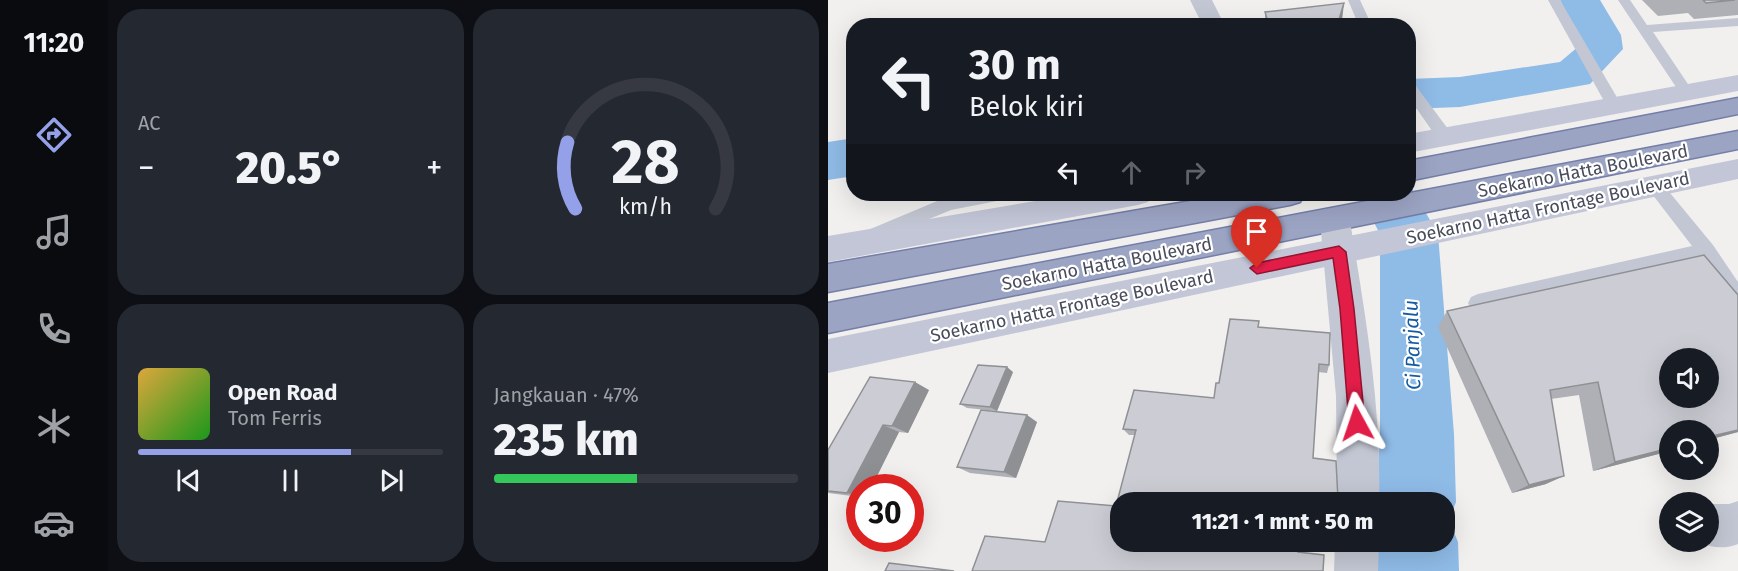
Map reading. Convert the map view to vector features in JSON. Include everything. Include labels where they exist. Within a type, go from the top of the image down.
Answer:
[{"type":"highway","name":"Soekarno Hatta Boulevard","points":[[1416,156],[1738,106]]},
{"type":"highway","name":"Soekarno Hatta Boulevard","points":[[828,318],[1341,235],[1446,198],[1738,140]]},
{"type":"highway","name":"Soekarno Hatta Boulevard","points":[[828,278],[1252,201]]},
{"type":"main road","points":[[1416,154],[1444,137],[1738,83]]},
{"type":"main road","name":"Soekarno Hatta Frontage Boulevard","points":[[828,356],[1341,235],[1460,227],[1738,169]]},
{"type":"main road","points":[[842,246],[1098,201]]},
{"type":"street","points":[[1201,0],[1210,18]]},
{"type":"street","points":[[1341,235],[1359,446],[1358,492]]},
{"type":"street","points":[[1719,526],[1729,526],[1738,522]]},
{"type":"street","points":[[1356,571],[1357,552]]},
{"type":"lane","points":[[1354,0],[1362,18]]},
{"type":"lane","points":[[1554,0],[1614,106]]},
{"type":"lane","points":[[1624,0],[1687,93]]},
{"type":"lane","points":[[1644,29],[1738,22]]},
{"type":"lane","points":[[1416,96],[1444,137]]},
{"type":"lane","points":[[1655,186],[1706,250],[1738,298]]},
{"type":"lane","points":[[842,246],[948,204],[964,201]]},
{"type":"lane","points":[[1479,303],[1706,250]]},
{"type":"building","points":[[1703,0],[1735,0],[1706,3]]},
{"type":"building","points":[[1344,3],[1339,18],[1267,18],[1265,12]]},
{"type":"building","points":[[1704,255],[1738,295],[1738,430],[1719,434],[1719,420],[1659,420],[1659,451],[1615,462],[1598,382],[1550,390],[1564,476],[1529,485],[1447,311]]},
{"type":"building","points":[[1230,319],[1259,321],[1258,327],[1330,333],[1329,365],[1319,364],[1313,458],[1336,461],[1338,492],[1120,492],[1136,430],[1123,429],[1134,390],[1214,398],[1216,383],[1219,383]]},
{"type":"building","points":[[978,365],[1007,367],[990,407],[960,404]]},
{"type":"building","points":[[870,377],[915,382],[892,426],[883,425],[857,474],[846,474],[846,493],[828,491],[828,450]]},
{"type":"building","points":[[981,410],[1027,415],[1004,472],[957,467]]},
{"type":"building","points":[[1058,501],[1110,505],[1110,552],[1298,552],[1324,555],[1323,571],[972,571],[985,536],[1045,542]]},
{"type":"building","points":[[889,563],[954,571],[885,571]]},
{"type":"waterway","name":"Ci Panjalu","points":[[1416,94],[1460,92],[1574,74],[1601,49],[1599,35],[1580,0]]},
{"type":"waterway","points":[[828,161],[846,158]]},
{"type":"waterway","name":"Ci Panjalu","points":[[1391,201],[1409,234],[1417,434],[1416,492]]},
{"type":"waterway","name":"Ci Panjalu","points":[[1416,552],[1416,571]]},
{"type":"route","points":[[1257,268],[1339,252],[1347,309],[1357,423]]}]
